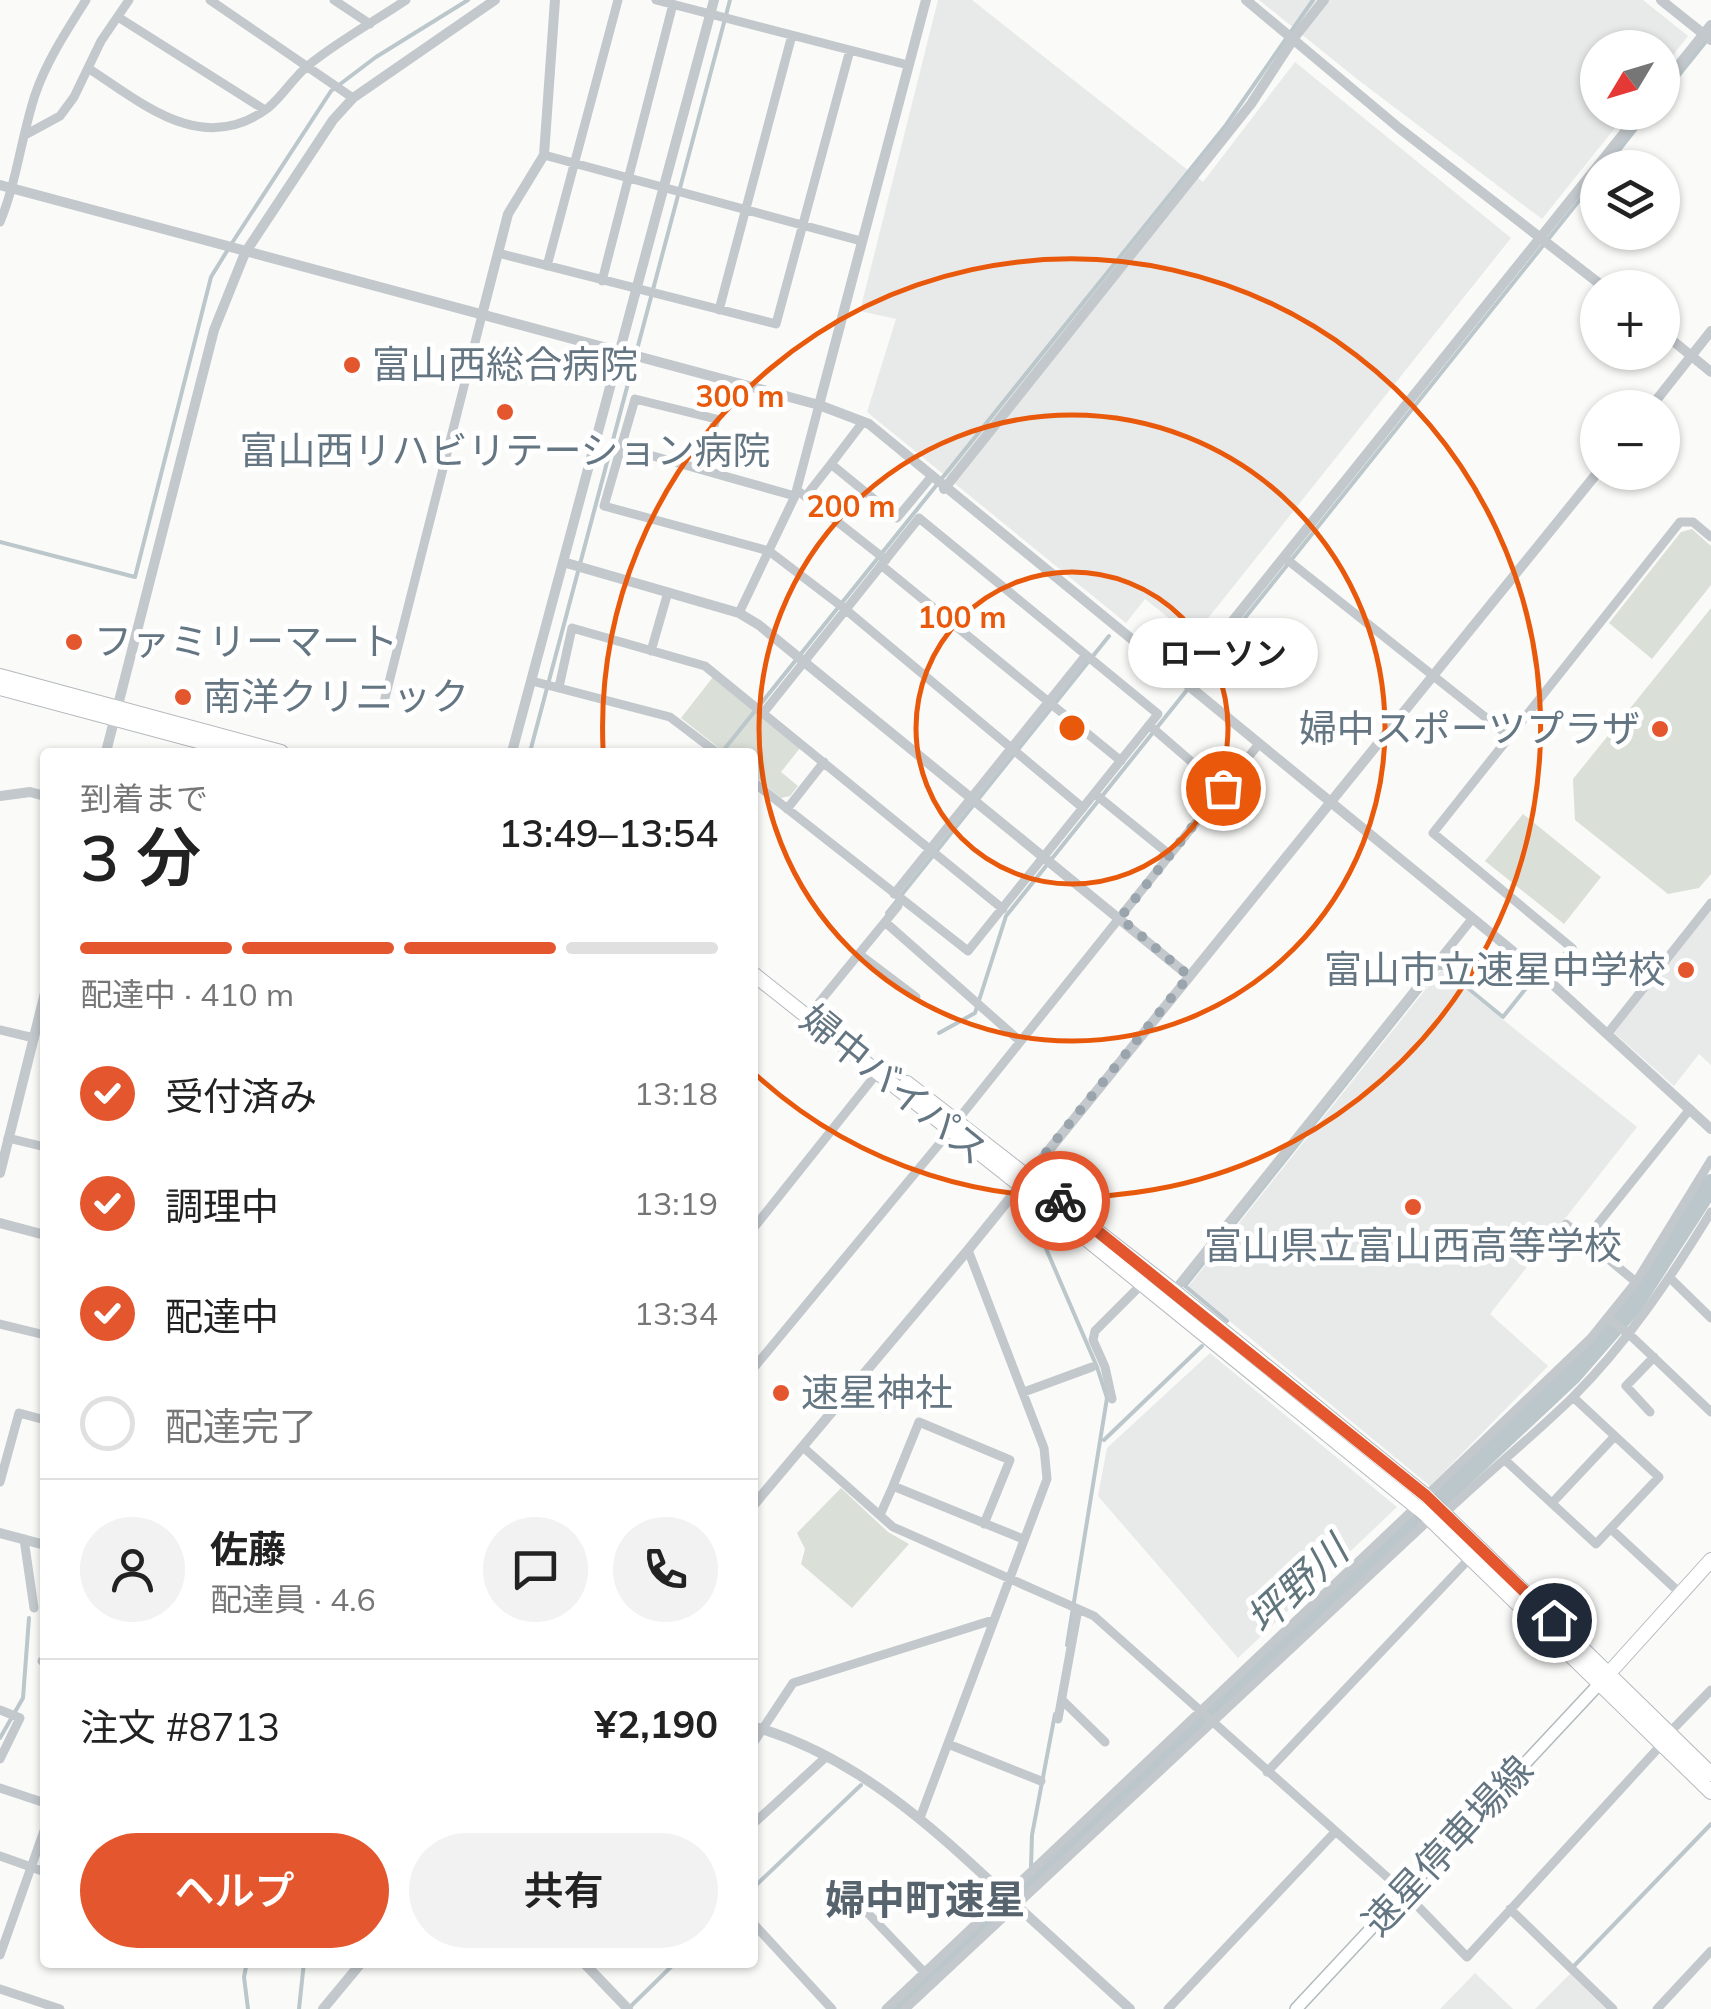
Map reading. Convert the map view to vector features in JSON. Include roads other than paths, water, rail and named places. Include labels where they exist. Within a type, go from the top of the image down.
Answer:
[{"type":"main road","points":[[0,676],[225,748]]},
{"type":"main road","points":[[0,688],[263,748]]},
{"type":"main road","name":"婦中バイパス","points":[[758,967],[953,1126]]},
{"type":"main road","name":"婦中バイパス","points":[[758,978],[878,1072],[1174,1291],[1421,1502],[1430,1519],[1470,1558],[1605,1678]]},
{"type":"main road","name":"婦中バイパス","points":[[1024,1180],[1142,1284],[1421,1502],[1445,1514],[1666,1738],[1711,1792]]},
{"type":"main road","points":[[1605,1678],[1711,1560]]},
{"type":"main road","name":"速星停車場線","points":[[1296,2009],[1605,1678]]},
{"type":"main road","name":"婦中バイパス","points":[[1666,1738],[1711,1774]]},
{"type":"street","points":[[0,222],[14,189],[35,94],[86,0]]},
{"type":"street","points":[[25,135],[60,116],[129,0]]},
{"type":"street","points":[[210,0],[353,98]]},
{"type":"street","points":[[334,0],[370,24]]},
{"type":"street","points":[[88,68],[163,117],[195,128],[229,126],[265,110],[307,66],[406,0]]},
{"type":"street","points":[[107,748],[214,330],[245,253],[333,120],[353,98],[494,0]]},
{"type":"street","points":[[384,702],[508,214],[544,155],[555,0]]},
{"type":"street","points":[[547,266],[618,0]]},
{"type":"street","points":[[656,0],[908,65]]},
{"type":"street","points":[[513,748],[714,0]]},
{"type":"street","points":[[739,613],[799,494],[926,0]]},
{"type":"street","points":[[1246,0],[1399,128],[1582,270]]},
{"type":"street","points":[[944,489],[1251,104],[1324,0]]},
{"type":"street","points":[[1661,0],[1708,33],[1680,65]]},
{"type":"street","points":[[602,281],[673,4]]},
{"type":"street","points":[[118,16],[265,110]]},
{"type":"street","points":[[719,310],[792,35]]},
{"type":"street","points":[[498,253],[776,324],[850,50]]},
{"type":"street","points":[[1183,683],[1627,130]]},
{"type":"street","points":[[544,155],[861,241]]},
{"type":"street","points":[[0,185],[819,406],[863,422],[1548,980],[1711,1129]]},
{"type":"street","points":[[1664,390],[1711,331]]},
{"type":"street","points":[[1680,346],[1711,372]]},
{"type":"street","points":[[701,469],[716,419],[635,399],[604,506],[769,550],[1082,808]]},
{"type":"street","points":[[799,494],[831,464],[863,422]]},
{"type":"street","points":[[621,447],[799,494],[1121,761]]},
{"type":"street","points":[[831,464],[897,518],[930,477]]},
{"type":"street","points":[[758,1500],[968,1250],[1583,490]]},
{"type":"street","points":[[758,786],[968,951],[1158,714],[919,518],[764,712]]},
{"type":"street","points":[[1548,980],[1572,948],[1433,832],[1680,522],[1692,522],[1711,537]]},
{"type":"street","points":[[1285,558],[1509,736]]},
{"type":"street","points":[[562,562],[739,613],[805,660],[1189,976]]},
{"type":"street","points":[[651,652],[668,592]]},
{"type":"street","points":[[559,688],[572,628],[705,666],[1003,909]]},
{"type":"street","points":[[894,894],[1086,655]]},
{"type":"street","points":[[532,680],[670,717],[711,748]]},
{"type":"street","points":[[1149,725],[1223,788]]},
{"type":"street","points":[[758,1363],[1258,745]]},
{"type":"street","points":[[787,809],[824,762]]},
{"type":"street","points":[[1095,794],[1170,855]]},
{"type":"street","points":[[0,796],[40,795]]},
{"type":"street","points":[[1608,1033],[1711,903]]},
{"type":"street","points":[[813,1010],[898,906]]},
{"type":"street","points":[[1174,1291],[1472,919]]},
{"type":"street","points":[[884,922],[1020,1041]]},
{"type":"street","points":[[859,954],[916,997]]},
{"type":"street","points":[[0,1173],[40,1014]]},
{"type":"street","points":[[0,1030],[34,1038]]},
{"type":"street","points":[[758,1222],[878,1072]]},
{"type":"street","points":[[1585,1240],[1690,1109]]},
{"type":"street","points":[[8,1138],[40,1146]]},
{"type":"street","points":[[886,2009],[1554,1376],[1636,1282],[1711,1160]]},
{"type":"street","points":[[1445,1514],[1574,1396],[1629,1334],[1711,1212]]},
{"type":"street","points":[[0,1224],[40,1234]]},
{"type":"street","points":[[1566,1224],[1636,1282]]},
{"type":"street","points":[[1702,1227],[1711,1235]]},
{"type":"street","points":[[920,1818],[1047,1479],[1048,1462],[1024,1392],[968,1250]]},
{"type":"street","points":[[1670,1278],[1711,1318]]},
{"type":"street","points":[[1112,1400],[1105,1367],[1093,1340],[1095,1331],[1142,1284]]},
{"type":"street","points":[[1607,1318],[1711,1412]]},
{"type":"street","points":[[0,1324],[40,1334]]},
{"type":"street","points":[[1650,1412],[1626,1386],[1654,1357]]},
{"type":"street","points":[[1024,1392],[1092,1367]]},
{"type":"street","points":[[1505,1460],[1596,1544],[1659,1477],[1574,1396]]},
{"type":"street","points":[[0,1482],[19,1413],[40,1419]]},
{"type":"street","points":[[880,1515],[920,1422],[1010,1460],[984,1524]]},
{"type":"street","points":[[1552,1503],[1615,1436]]},
{"type":"street","points":[[804,1448],[893,1527],[1094,1616],[1405,1894],[1467,1956],[1711,1690]]},
{"type":"street","points":[[893,1486],[1023,1539]]},
{"type":"street","points":[[905,2009],[1430,1519]]},
{"type":"street","points":[[1611,1528],[1680,1593]]},
{"type":"street","points":[[0,1533],[40,1544]]},
{"type":"street","points":[[24,1539],[34,1608]]},
{"type":"street","points":[[1267,1772],[1470,1558]]},
{"type":"street","points":[[1058,1719],[1078,1610]]},
{"type":"street","points":[[993,1620],[793,1683],[758,1727],[826,1756],[878,1785],[920,1818],[1130,2009]]},
{"type":"street","points":[[1062,1700],[1105,1742]]},
{"type":"street","points":[[0,1710],[20,1718],[0,1759]]},
{"type":"street","points":[[948,1744],[1041,1781]]},
{"type":"street","points":[[758,1820],[826,1756]]},
{"type":"street","points":[[0,1788],[40,1801]]},
{"type":"street","points":[[1168,2009],[1335,1832]]},
{"type":"street","points":[[0,1955],[5,1927],[40,1843]]},
{"type":"street","points":[[0,1856],[40,1870]]},
{"type":"street","points":[[862,1906],[924,1973]]},
{"type":"street","points":[[1510,1909],[1613,2009]]},
{"type":"street","points":[[758,1929],[832,2009]]},
{"type":"street","points":[[1657,2009],[1711,1950]]},
{"type":"street","points":[[323,2009],[357,1968]]},
{"type":"street","points":[[589,1968],[628,2009]]},
{"type":"street","points":[[0,1989],[60,2009]]},
{"type":"waterway","points":[[232,243],[331,91],[376,57],[468,0]]},
{"type":"waterway","points":[[531,748],[730,0]]},
{"type":"waterway","points":[[725,748],[1226,125],[1313,0]]},
{"type":"waterway","points":[[1680,74],[1708,39]]},
{"type":"waterway","points":[[1619,150],[1635,130]]},
{"type":"waterway","points":[[939,1033],[975,1013],[1006,916],[1580,199]]},
{"type":"waterway","points":[[0,542],[135,577],[211,277],[227,251]]},
{"type":"waterway","points":[[887,913],[1109,636]]},
{"type":"waterway","points":[[1227,1321],[1185,1286],[1438,968],[1443,968],[1503,1017],[1535,977]]},
{"type":"waterway","name":"坪野川","points":[[896,2009],[1572,1375],[1633,1305],[1711,1184]]},
{"type":"waterway","points":[[1029,1209],[1107,1398],[1067,1645]]},
{"type":"waterway","points":[[1104,1440],[1202,1346]]},
{"type":"waterway","points":[[0,1738],[23,1698],[29,1618]]},
{"type":"waterway","points":[[1031,1867],[1032,1835],[1055,1714]]},
{"type":"waterway","points":[[758,1883],[861,1785]]},
{"type":"waterway","points":[[1573,1967],[1711,1824]]},
{"type":"waterway","points":[[246,1968],[248,2009]]},
{"type":"waterway","points":[[299,2009],[303,1968]]},
{"type":"waterway","points":[[629,2008],[670,1968]]},
{"type":"place","name":"富山西総合病院","points":[[352,365]]},
{"type":"place","name":"富山西リハビリテーション病院","points":[[505,412]]},
{"type":"place","name":"ファミリーマート","points":[[74,642]]},
{"type":"place","name":"南洋クリニック","points":[[183,697]]},
{"type":"place","name":"婦中スポーツプラザ","points":[[1660,729]]},
{"type":"place","name":"ローソン","points":[[1223,788]]},
{"type":"place","name":"富山市立速星中学校","points":[[1686,970]]},
{"type":"place","name":"富山県立富山西高等学校","points":[[1413,1207]]},
{"type":"place","name":"速星神社","points":[[781,1393]]},
{"type":"district","name":"婦中町速星","points":[[925,1900]]}]
